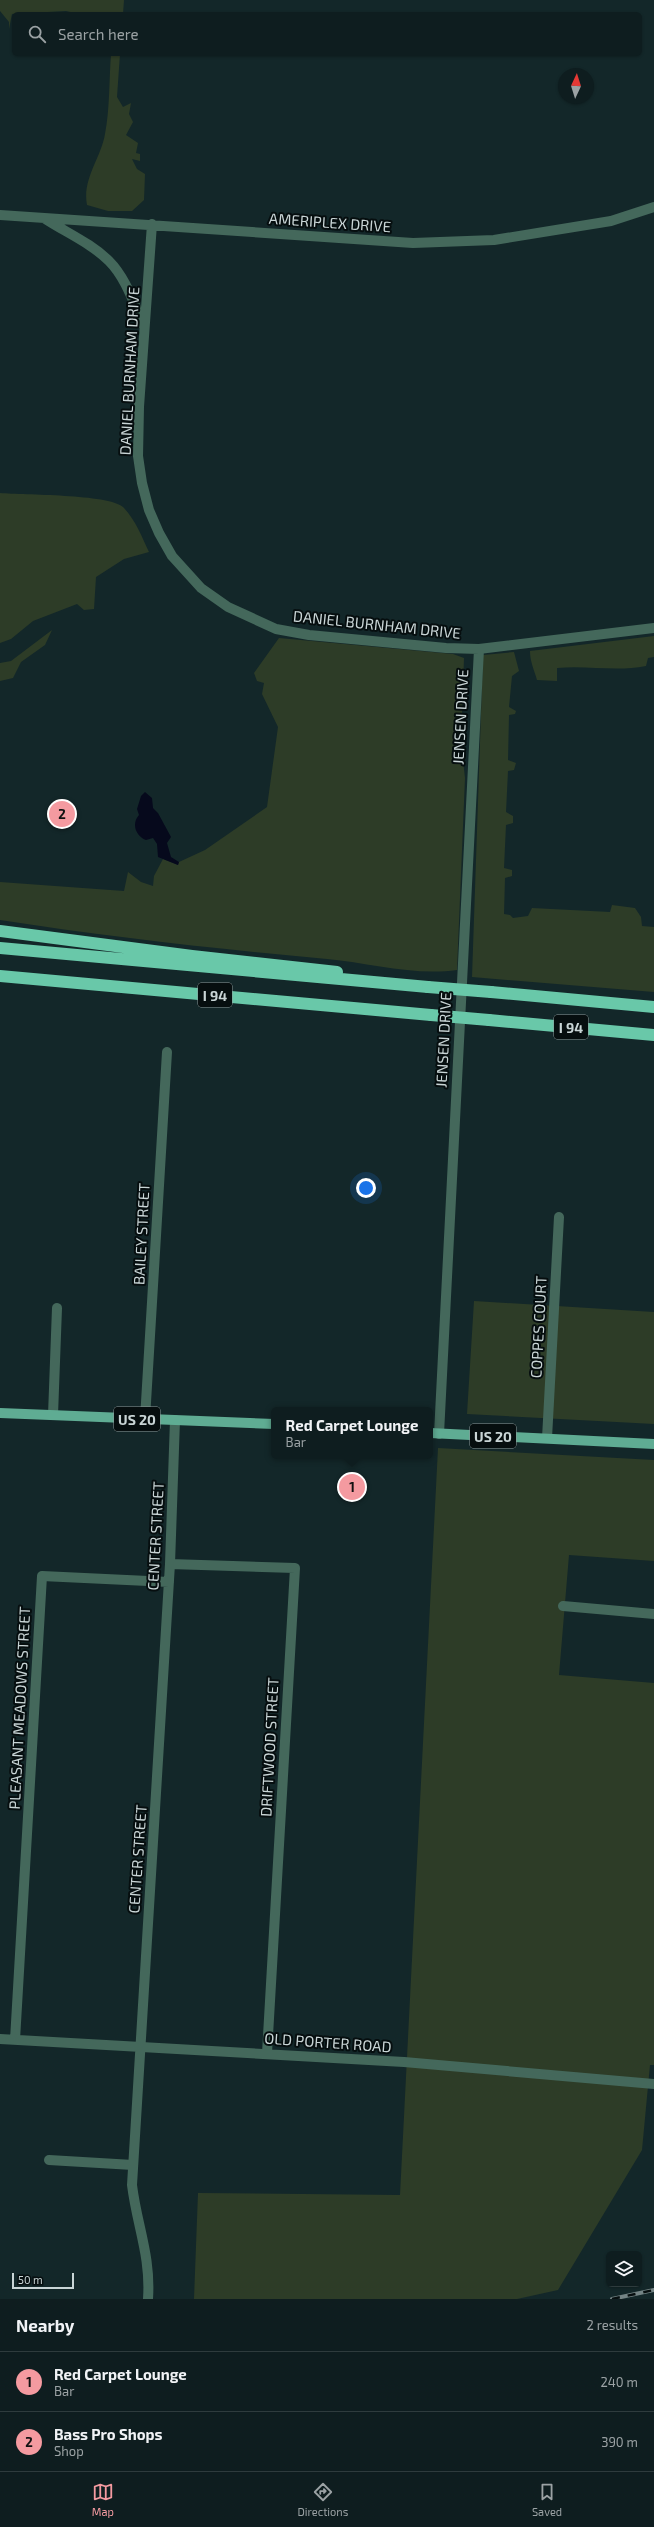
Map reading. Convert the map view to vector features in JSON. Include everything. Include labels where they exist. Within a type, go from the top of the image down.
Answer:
[{"type":"highway","points":[[0,931],[192,956],[318,968],[405,985]]},
{"type":"highway","name":"I 94","points":[[0,948],[654,1007]]},
{"type":"highway","name":"I 94","points":[[0,976],[654,1035]]},
{"type":"highway","points":[[0,983],[103,985]]},
{"type":"main road","name":"US 20","points":[[0,1412],[271,1424]]},
{"type":"main road","name":"US 20","points":[[435,1433],[654,1444]]},
{"type":"street","name":"AMERIPLEX DRIVE","points":[[0,215],[152,224],[413,243],[494,240],[611,221],[654,207]]},
{"type":"street","points":[[42,217],[92,248],[109,261],[128,291],[145,328]]},
{"type":"street","name":"DANIEL BURNHAM DRIVE","points":[[152,224],[138,431],[138,456],[142,483],[149,510],[159,533],[172,556],[201,588],[228,607],[276,629],[348,639],[446,648],[479,648],[654,628]]},
{"type":"street","name":"JENSEN DRIVE","points":[[435,1433],[479,648]]},
{"type":"street","name":"BAILEY STREET","points":[[145,1419],[167,1052]]},
{"type":"street","name":"COPPES COURT","points":[[547,1438],[558,1217]]},
{"type":"street","points":[[53,1415],[57,1308]]},
{"type":"street","name":"CENTER STREET","points":[[148,2299],[148,2260],[134,2207],[133,2165],[169,1582],[176,1420]]},
{"type":"street","name":"DRIFTWOOD STREET","points":[[170,1564],[295,1568],[266,2053]]},
{"type":"street","name":"PLEASANT MEADOWS STREET","points":[[15,2040],[42,1576],[169,1582]]},
{"type":"street","points":[[563,1606],[654,1614]]},
{"type":"street","name":"OLD PORTER ROAD","points":[[0,2039],[404,2062],[654,2084]]},
{"type":"street","points":[[50,2160],[133,2165]]},
{"type":"green space","points":[[0,0],[124,0],[123,12],[12,12],[9,29],[9,22],[0,11]]},
{"type":"green space","points":[[111,56],[120,56],[117,97],[123,107],[131,103],[129,114],[133,122],[126,135],[138,143],[136,153],[140,154],[140,161],[132,159],[137,169],[145,174],[144,200],[132,211],[108,211],[87,205],[87,186],[89,177],[103,143],[109,104]]},
{"type":"green space","points":[[0,493],[84,497],[114,503],[123,507],[131,517],[149,552],[124,559],[96,577],[94,609],[84,610],[77,604],[33,621],[11,639],[0,643]]},
{"type":"green space","points":[[52,630],[45,645],[21,662],[13,678],[0,681],[0,663],[11,661]]},
{"type":"green space","points":[[654,636],[654,657],[648,658],[646,666],[635,668],[557,668],[557,681],[537,680],[532,666],[530,651]]},
{"type":"green space","points":[[279,638],[453,654],[464,658],[461,743],[465,778],[457,970],[408,970],[343,961],[204,947],[0,920],[0,882],[124,891],[128,872],[141,882],[153,886],[154,876],[163,859],[178,865],[179,862],[205,850],[267,807],[278,727],[262,694],[264,683],[257,681],[254,673]]},
{"type":"green space","points":[[514,652],[519,671],[512,676],[509,707],[516,711],[515,714],[509,715],[508,760],[516,763],[514,770],[508,771],[506,812],[513,816],[513,823],[506,825],[504,868],[512,870],[512,876],[505,878],[504,914],[510,915],[513,918],[528,916],[532,908],[610,912],[612,905],[635,908],[641,917],[642,926],[654,927],[654,992],[472,977],[483,655]]},
{"type":"green space","points":[[474,1301],[654,1312],[654,1424],[467,1414]]},
{"type":"green space","points":[[438,1448],[654,1460],[654,1561],[569,1555],[559,1675],[654,1683],[654,2065],[650,2065],[642,2150],[558,2290],[517,2299],[194,2299],[198,2193],[400,2195]]},
{"type":"water","points":[[145,792],[152,798],[153,808],[158,813],[171,837],[167,843],[171,857],[179,862],[178,865],[158,857],[157,844],[153,838],[146,840],[137,833],[135,822],[139,815],[137,809],[141,796]]},
{"type":"railway","points":[[612,2299],[654,2290]]},
{"type":"place","name":"Bass Pro Shops","points":[[62,814]]},
{"type":"place","name":"Red Carpet Lounge","points":[[352,1487]]}]
